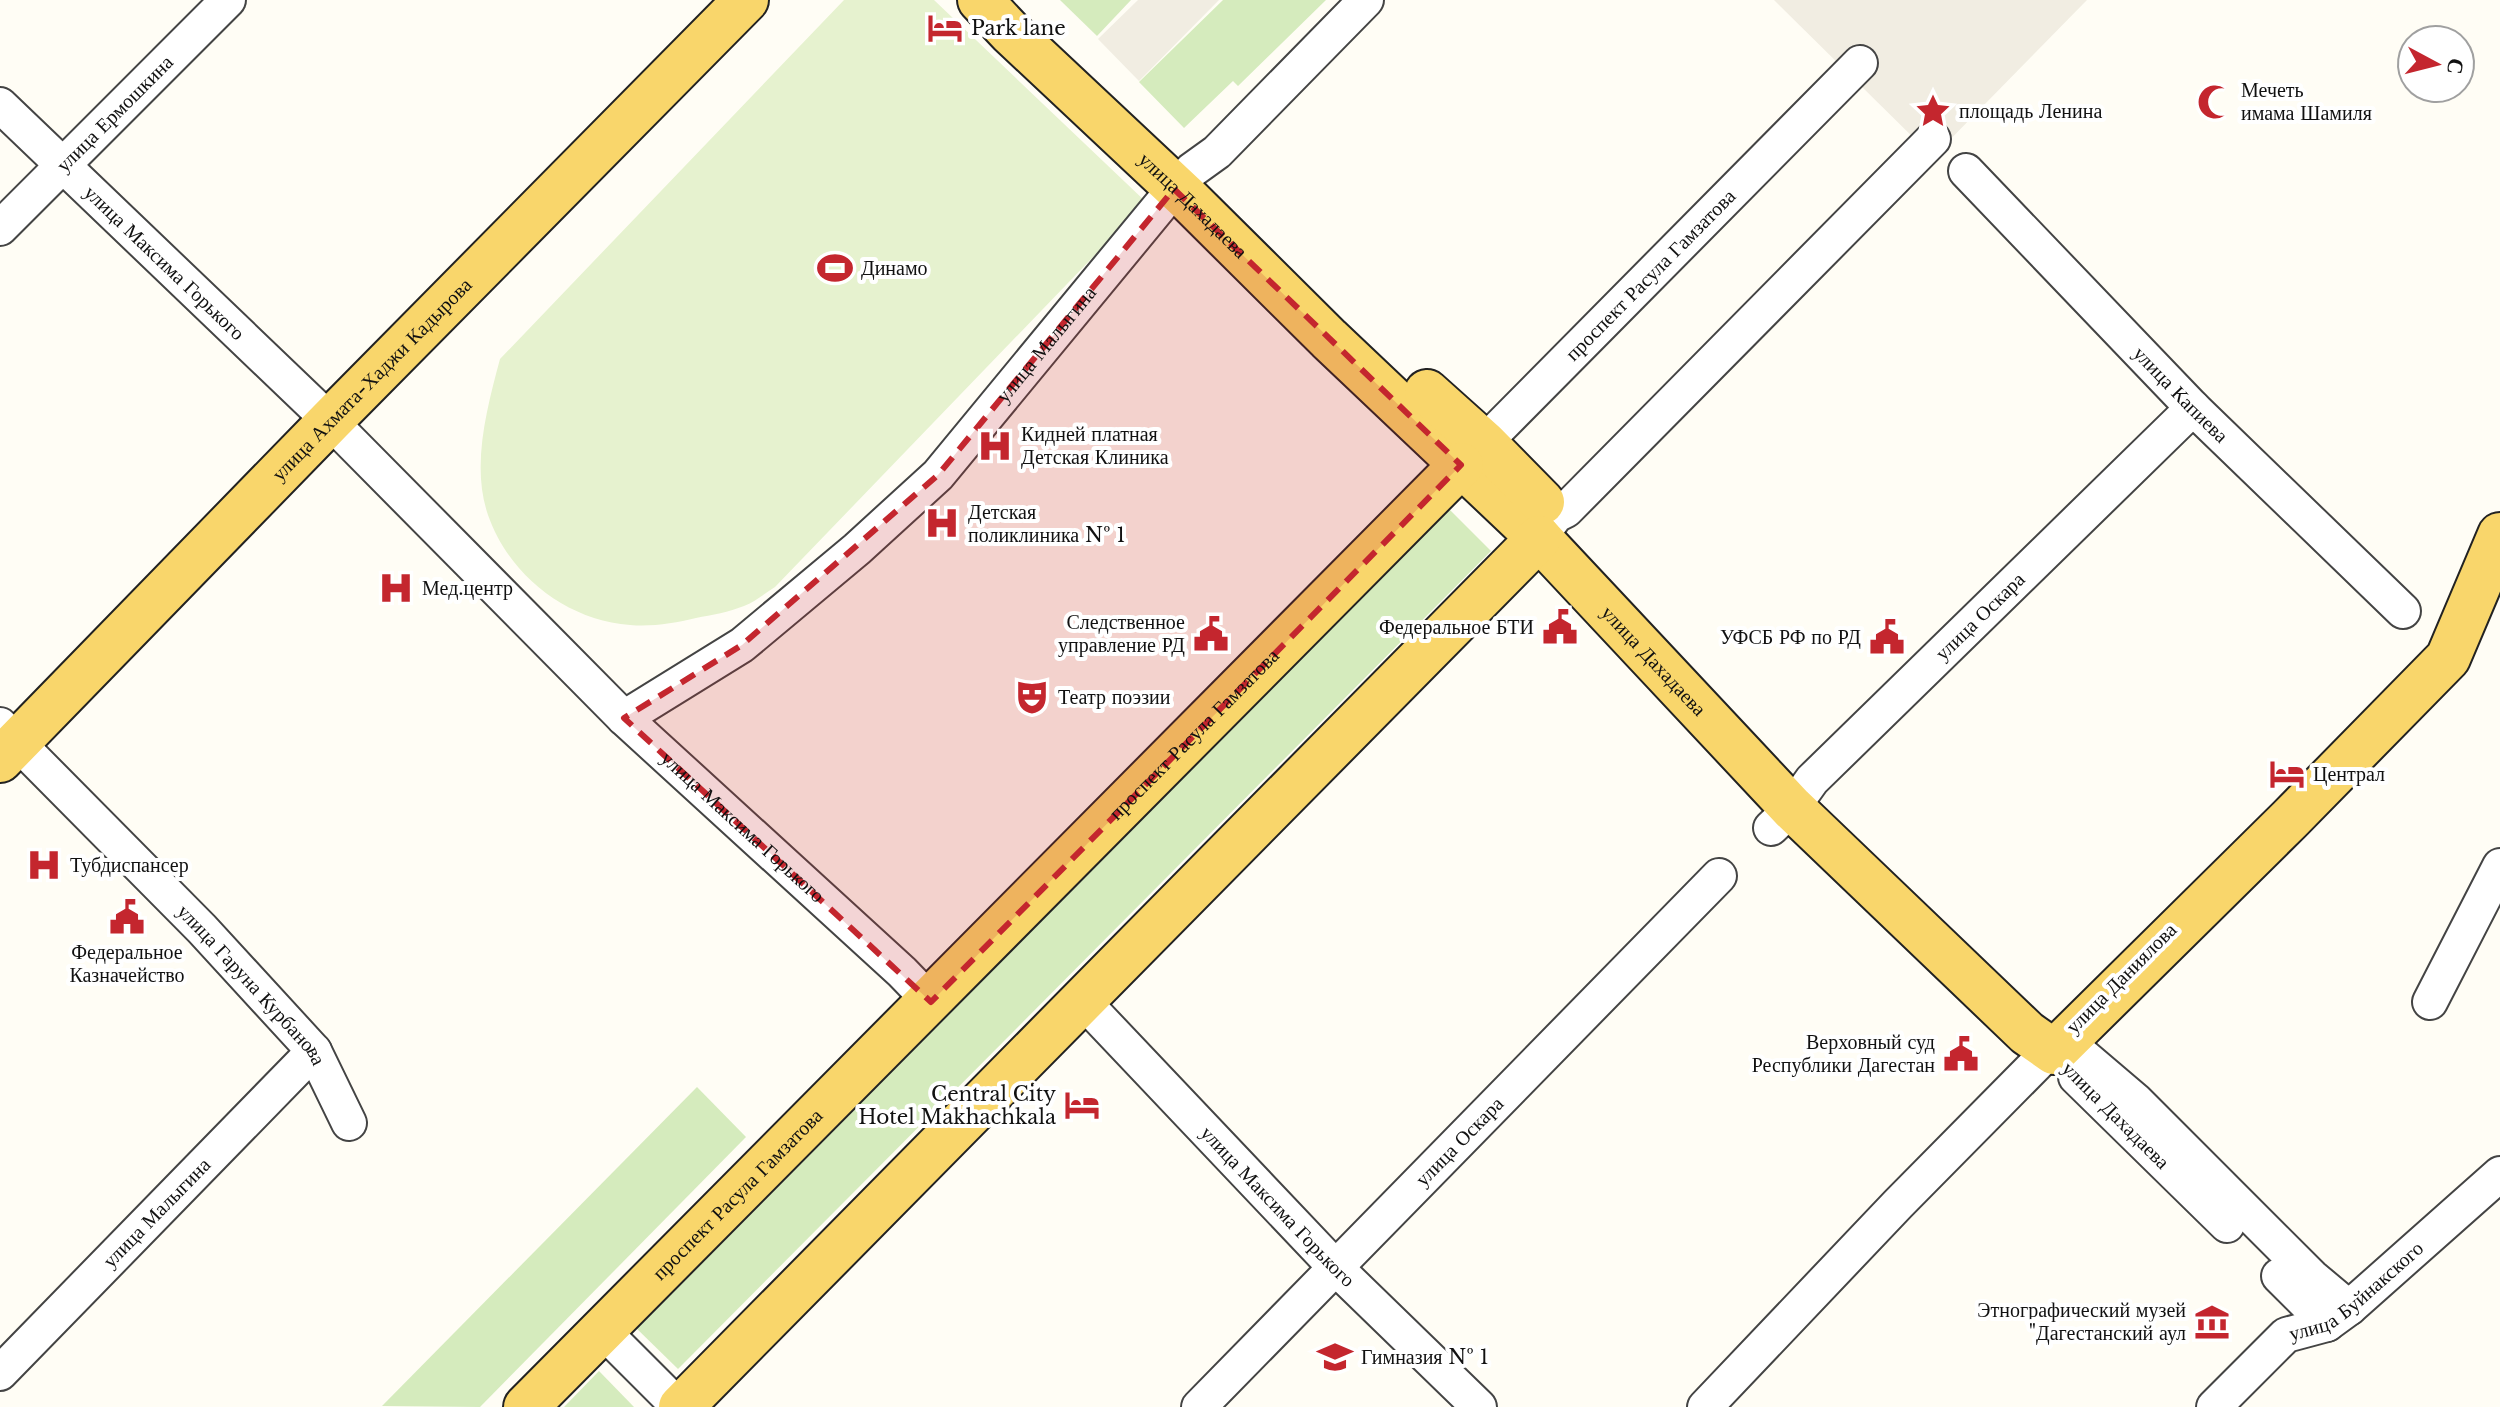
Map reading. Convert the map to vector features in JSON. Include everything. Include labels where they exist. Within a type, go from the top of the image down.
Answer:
[{"type":"main road","name":"улица Ахмата-Хаджи Кадырова","points":[[6,742],[330,421],[746,0]]},
{"type":"main road","name":"улица Дахадаева","points":[[980,0],[1336,311],[1473,455],[1547,527],[1789,809],[2058,1045]]},
{"type":"main road","name":"улица Дахадаева","points":[[1013,0],[1183,179]]},
{"type":"main road","name":"проспект Расула Гамзатова","points":[[526,1407],[1473,455]]},
{"type":"main road","name":"улица Даниялова","points":[[2058,1045],[2443,653],[2500,524]]},
{"type":"main road","points":[[680,1407],[1547,527]]},
{"type":"main road","name":"улица Даниялова","points":[[2058,1045],[2300,809],[2448,658],[2500,535]]},
{"type":"street","name":"улица Ермошкина","points":[[0,228],[228,0]]},
{"type":"street","name":"улица Малыгина","points":[[624,718],[742,645],[857,549],[938,475],[1183,179],[1217,152],[1366,0]]},
{"type":"street","name":"проспект Расула Гамзатова","points":[[1473,455],[1860,63]]},
{"type":"street","name":"улица Максима Горького","points":[[0,105],[330,421],[624,718],[931,1002]]},
{"type":"street","points":[[1547,527],[1933,139]]},
{"type":"street","name":"улица Капиева","points":[[1966,171],[2193,408],[2403,611]]},
{"type":"street","name":"улица Оскара","points":[[1789,809],[1812,780],[2193,408]]},
{"type":"street","name":"улица Гаруна Курбанова","points":[[6,742],[202,929],[314,1051],[349,1123]]},
{"type":"street","points":[[2430,1002],[2500,866]]},
{"type":"street","name":"улица Оскара","points":[[1199,1407],[1719,876]]},
{"type":"street","name":"улица Максима Горького","points":[[1081,999],[1337,1269],[1479,1407]]},
{"type":"street","name":"улица Дахадаева","points":[[2058,1045],[2075,1077],[2338,1316]]},
{"type":"street","name":"улица Даниялова","points":[[1705,1407],[1898,1204],[2058,1045]]},
{"type":"street","name":"улица Даниялова","points":[[1711,1407],[2058,1045]]},
{"type":"street","name":"улица Малыгина","points":[[0,1373],[314,1051]]},
{"type":"street","name":"улица Буйнакского","points":[[2214,1407],[2286,1335],[2338,1316],[2500,1174]]},
{"type":"street","points":[[602,1330],[680,1407]]},
{"type":"highlighted area","points":[[1174,189],[1461,465],[931,1002],[624,718],[742,645],[938,475]]},
{"type":"green space","name":"Динамо","points":[[844,0],[934,0],[1146,202],[775,587],[738,608],[663,624],[630,625],[584,614],[562,604],[525,575],[510,557],[488,515],[483,496],[481,457],[486,417],[500,359]]},
{"type":"green space","points":[[1060,0],[1131,0],[1097,36]]},
{"type":"green space","points":[[1223,0],[1326,0],[1238,86],[1233,81],[1184,128],[1139,82]]},
{"type":"green space","points":[[1446,506],[1491,551],[678,1369],[633,1325]]},
{"type":"green space","points":[[697,1087],[746,1137],[480,1407],[382,1406]]},
{"type":"green space","points":[[599,1371],[634,1407],[564,1407]]},
{"type":"shaded area","points":[[1138,0],[1219,0],[1139,81],[1098,39]]},
{"type":"shaded area","name":"площадь Ленина","points":[[1774,0],[2087,0],[1933,157]]},
{"type":"place","name":"Park lane","points":[[945,28]]},
{"type":"place","name":"Мечеть имама Шамиля","points":[[2215,102]]},
{"type":"place","name":"площадь Ленина","points":[[1933,111]]},
{"type":"place","name":"Динамо","points":[[835,268]]},
{"type":"place","name":"Кидней платная Детская Клиника","points":[[995,446]]},
{"type":"place","name":"Детская поликлиника № 1","points":[[942,523]]},
{"type":"place","name":"Мед.центр","points":[[396,588]]},
{"type":"place","name":"Федеральное БТИ","points":[[1560,627]]},
{"type":"place","name":"Следственное управление РД","points":[[1211,634]]},
{"type":"place","name":"УФСБ РФ по РД","points":[[1887,637]]},
{"type":"place","name":"Театр поэзии","points":[[1032,697]]},
{"type":"place","name":"Централ","points":[[2287,774]]},
{"type":"place","name":"Тубдиспансер","points":[[44,865]]},
{"type":"place","name":"Федеральное Казначейство","points":[[127,917]]},
{"type":"place","name":"Верховный суд Республики Дагестан","points":[[1961,1054]]},
{"type":"place","name":"Central City Hotel Makhachkala","points":[[1082,1105]]},
{"type":"place","name":"Этнографический музей \"Дагестанский аул","points":[[2212,1322]]},
{"type":"place","name":"Гимназия № 1","points":[[1335,1357]]}]
